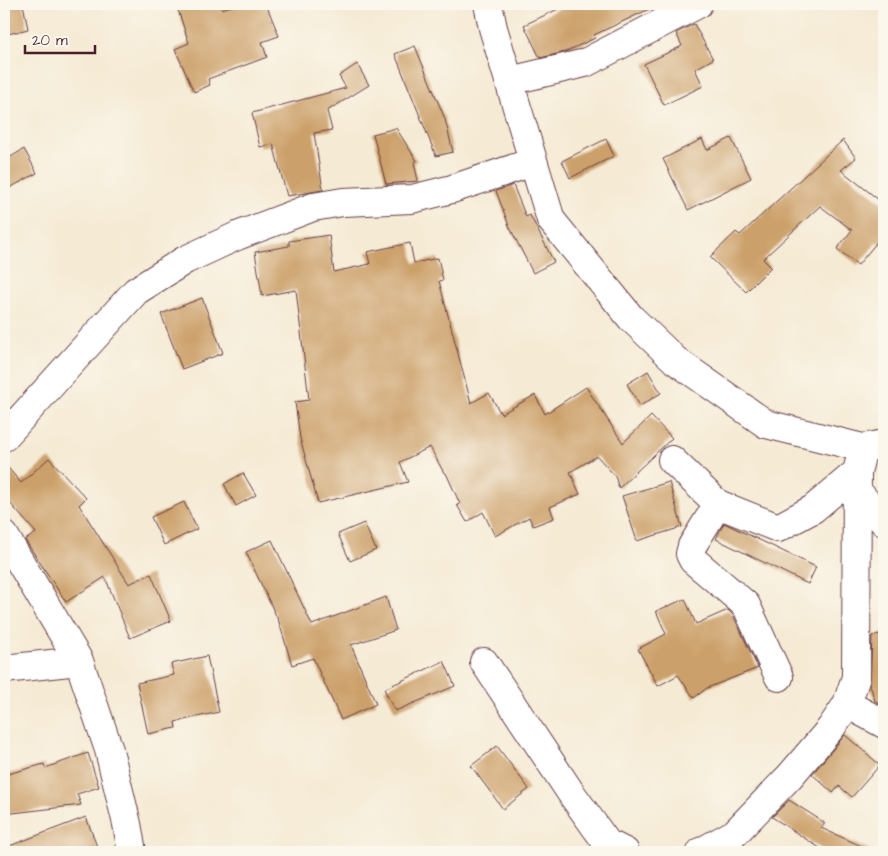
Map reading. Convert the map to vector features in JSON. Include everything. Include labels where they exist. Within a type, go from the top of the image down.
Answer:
[{"type":"street","points":[[488,4],[551,220],[631,318],[675,360],[766,424],[866,464]]},
{"type":"street","points":[[509,81],[585,63],[698,4]]},
{"type":"street","points":[[4,437],[136,291],[185,260],[237,236],[313,207],[343,202],[412,199],[452,189],[533,162]]},
{"type":"street","points":[[672,460],[718,504],[778,528],[813,509],[866,464]]},
{"type":"street","points":[[866,464],[884,522]]},
{"type":"street","points":[[701,852],[735,833],[790,776],[832,728],[847,704],[856,677],[866,464]]},
{"type":"street","points":[[718,504],[692,546],[690,554],[693,560],[746,605],[779,677]]},
{"type":"street","points":[[4,535],[79,661],[108,750],[127,824],[132,852]]},
{"type":"street","points":[[4,669],[79,661]]},
{"type":"street","points":[[484,662],[571,793],[608,843],[625,852]]},
{"type":"street","points":[[847,704],[884,724]]},
{"type":"building","points":[[4,4],[23,4],[28,29],[4,35]]},
{"type":"building","points":[[176,4],[221,4],[222,9],[238,4],[266,4],[279,36],[262,42],[267,57],[208,79],[210,85],[194,92],[175,49],[189,43]]},
{"type":"building","points":[[569,4],[660,4],[594,35],[595,38],[565,52],[540,58],[524,25]]},
{"type":"building","points":[[694,24],[713,59],[695,69],[703,86],[664,105],[644,64],[682,46],[676,33]]},
{"type":"building","points":[[415,46],[445,119],[453,152],[436,156],[395,54]]},
{"type":"building","points":[[357,64],[369,85],[327,111],[332,130],[314,133],[323,190],[287,196],[273,144],[260,147],[252,113],[346,88],[339,76]]},
{"type":"building","points":[[396,128],[417,161],[414,162],[418,181],[386,184],[373,134]]},
{"type":"building","points":[[731,138],[751,178],[688,210],[663,159],[702,139],[707,150]]},
{"type":"building","points":[[606,139],[614,156],[570,178],[562,161]]},
{"type":"building","points":[[843,140],[856,158],[841,170],[884,204],[884,248],[877,242],[858,265],[837,249],[852,230],[820,206],[763,259],[771,267],[746,292],[710,257],[736,232],[740,235]]},
{"type":"building","points":[[24,149],[37,173],[4,191],[4,161]]},
{"type":"building","points":[[513,185],[526,217],[530,215],[554,262],[533,273],[509,226],[496,191]]},
{"type":"building","points":[[329,235],[334,272],[370,264],[367,252],[410,243],[414,263],[438,258],[443,280],[439,281],[471,403],[489,393],[501,414],[535,395],[545,414],[586,387],[623,443],[651,416],[672,438],[619,488],[615,476],[597,456],[570,472],[580,494],[550,507],[554,518],[533,526],[529,517],[495,536],[483,512],[467,522],[457,505],[460,504],[446,473],[444,473],[430,447],[400,462],[408,482],[318,503],[300,438],[295,402],[309,400],[296,290],[262,296],[255,252],[289,246],[289,241]]},
{"type":"building","points":[[202,298],[223,353],[182,369],[161,314]]},
{"type":"building","points":[[648,371],[661,393],[640,406],[627,384]]},
{"type":"building","points":[[49,458],[86,498],[79,505],[129,584],[151,574],[171,621],[130,638],[105,577],[66,602],[25,540],[36,533],[4,496],[4,463],[21,483]]},
{"type":"building","points":[[243,473],[256,495],[236,506],[224,484]]},
{"type":"building","points":[[669,482],[682,527],[637,541],[622,496]]},
{"type":"building","points":[[184,502],[197,529],[164,545],[151,517]]},
{"type":"building","points":[[364,523],[376,550],[350,561],[338,534]]},
{"type":"building","points":[[724,523],[816,567],[808,584],[716,539]]},
{"type":"building","points":[[272,540],[312,625],[386,597],[396,630],[351,645],[376,704],[341,720],[313,658],[292,665],[279,622],[246,552]]},
{"type":"building","points":[[685,599],[696,624],[728,610],[733,615],[758,668],[707,688],[694,698],[678,675],[658,686],[638,649],[666,634],[656,611]]},
{"type":"building","points":[[884,633],[884,706],[875,701],[870,685],[872,636]]},
{"type":"building","points":[[207,656],[219,712],[175,722],[176,728],[148,734],[137,683],[174,675],[171,664]]},
{"type":"building","points":[[444,661],[455,686],[395,711],[384,689]]},
{"type":"building","points":[[845,735],[880,765],[852,797],[839,786],[833,793],[812,774]]},
{"type":"building","points":[[497,746],[529,789],[503,809],[471,766]]},
{"type":"building","points":[[88,753],[99,787],[77,794],[81,805],[4,814],[4,775],[44,764],[45,768]]},
{"type":"building","points":[[789,800],[825,823],[821,828],[875,852],[826,852],[772,817]]},
{"type":"building","points":[[86,817],[99,852],[4,852],[4,848]]}]
